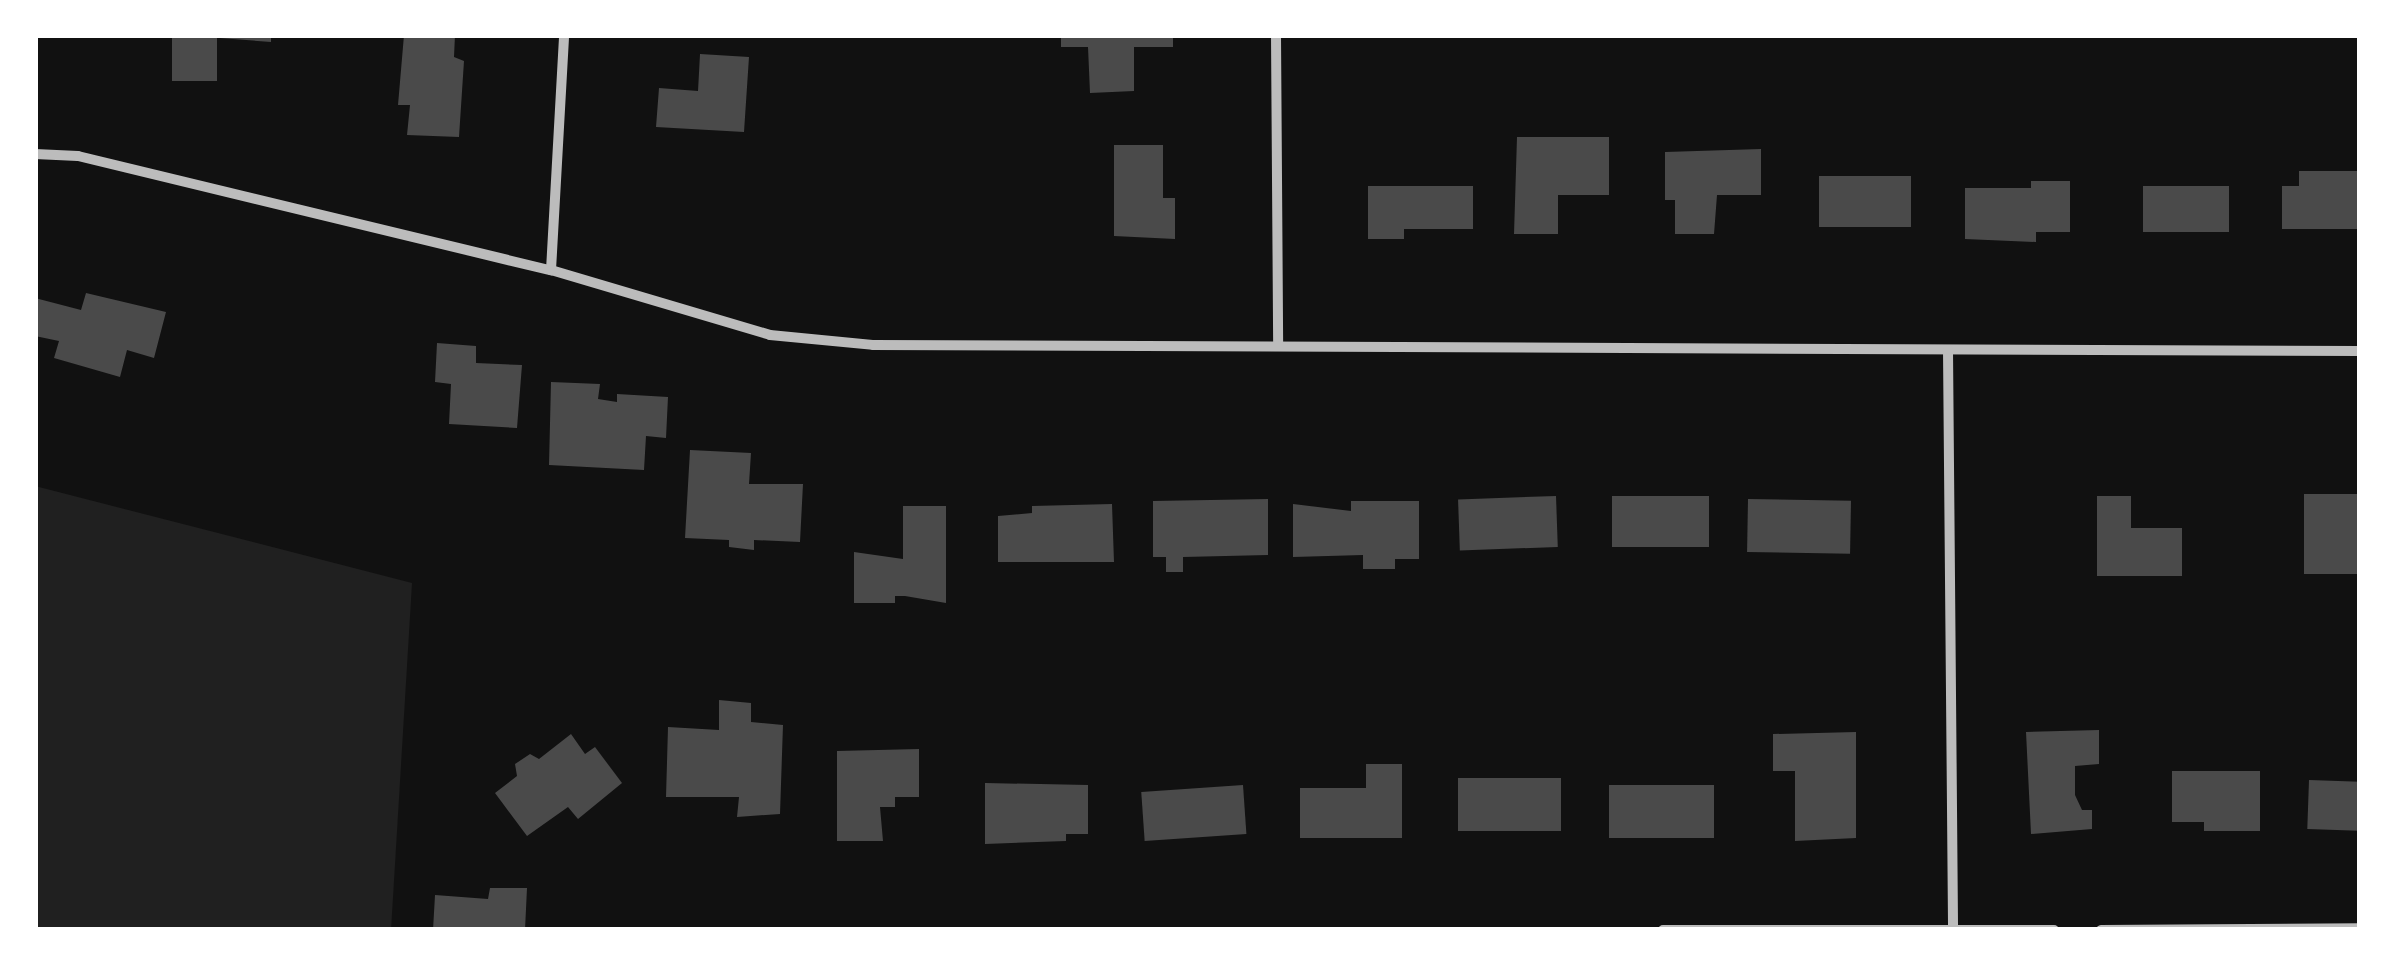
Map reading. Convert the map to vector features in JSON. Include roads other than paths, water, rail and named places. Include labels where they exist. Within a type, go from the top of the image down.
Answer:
[{"type":"street","points":[[551,270],[564,35]]},
{"type":"street","points":[[1276,35],[1278,343]]},
{"type":"street","points":[[35,154],[78,156],[551,270],[788,337],[872,345],[1278,343],[2360,351]]},
{"type":"street","points":[[1948,350],[1953,926]]},
{"type":"street","points":[[1663,930],[1953,926],[2054,930]]},
{"type":"street","points":[[2101,930],[2360,928]]}]
